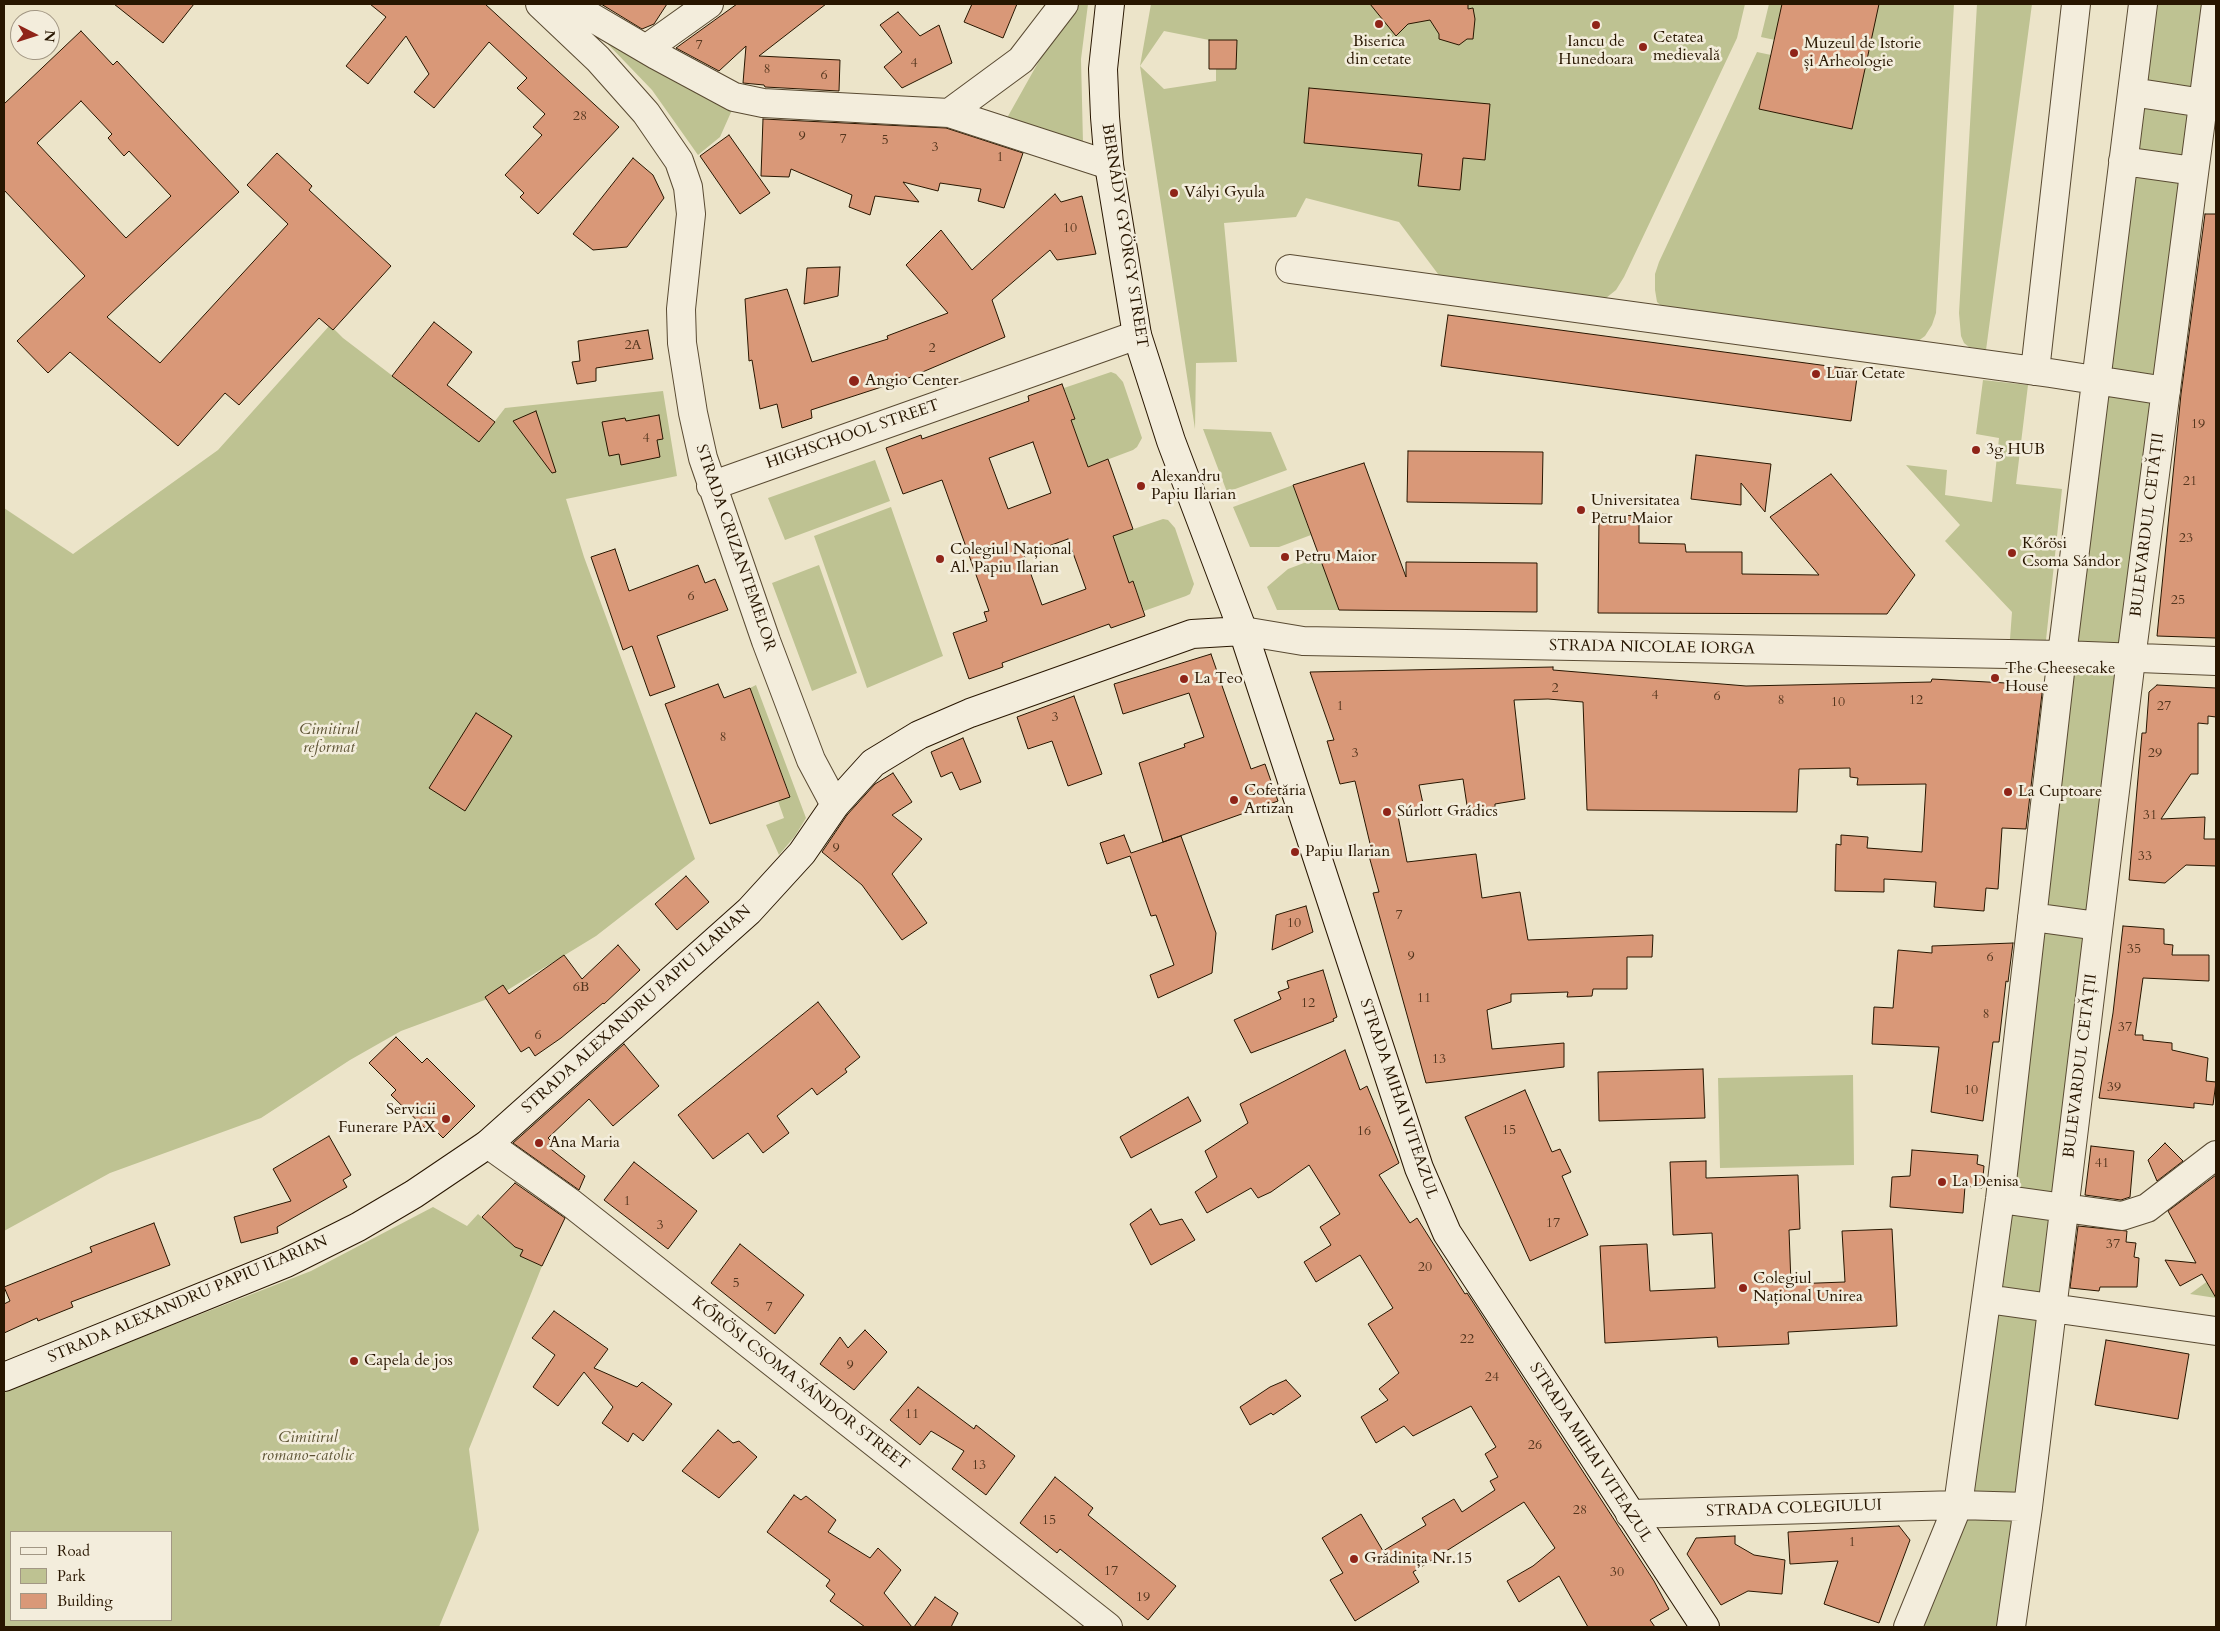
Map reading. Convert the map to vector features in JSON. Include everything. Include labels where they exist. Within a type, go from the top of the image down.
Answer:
[{"type":"street","name":"STRADA CRIZANTEMELOR","points":[[540,4],[598,58],[646,113],[679,161],[688,187],[691,214],[680,309],[682,343],[692,413],[711,486],[766,641],[811,760],[835,805]]},
{"type":"street","points":[[646,49],[709,4]]},
{"type":"street","points":[[949,112],[1021,60],[1064,4]]},
{"type":"street","name":"BERNÁDY GYÖRGY STREET","points":[[1110,4],[1103,69],[1110,165],[1137,335],[1171,441],[1243,631]]},
{"type":"street","points":[[2035,371],[2076,4]]},
{"type":"street","points":[[1908,1627],[1958,1505],[2000,1199],[2062,655],[2143,4]]},
{"type":"street","name":"BULEVARDUL CETĂȚII","points":[[2011,1627],[2028,1507],[2131,659],[2216,4]]},
{"type":"street","points":[[574,7],[734,97],[763,103],[949,112],[1110,165]]},
{"type":"street","points":[[2132,92],[2203,103]]},
{"type":"street","points":[[2123,161],[2194,172]]},
{"type":"street","points":[[1290,269],[2096,379],[2166,391]]},
{"type":"street","name":"HIGHSCHOOL STREET","points":[[711,486],[1137,335]]},
{"type":"street","name":"STRADA NICOLAE IORGA","points":[[1243,631],[1303,641],[2062,655]]},
{"type":"street","name":"STRADA ALEXANDRU PAPIU ILARIAN","points":[[4,1377],[286,1263],[358,1227],[414,1194],[488,1144],[748,911],[802,853],[835,805],[874,764],[919,734],[970,712],[1192,634],[1243,631]]},
{"type":"street","name":"STRADA MIHAI VITEAZUL","points":[[1243,631],[1419,1168],[1447,1233],[1705,1627]]},
{"type":"street","points":[[2062,655],[2216,661]]},
{"type":"street","points":[[2032,917],[2098,926]]},
{"type":"street","name":"KŐRÖSI CSOMA SÁNDOR STREET","points":[[488,1144],[572,1204],[1108,1627]]},
{"type":"street","points":[[2000,1199],[2122,1216],[2147,1208],[2216,1155]]},
{"type":"street","points":[[1987,1299],[2216,1331]]},
{"type":"street","points":[[1958,1505],[2028,1507]]},
{"type":"street","name":"STRADA COLEGIULUI","points":[[1630,1514],[1958,1505]]},
{"type":"green space","points":[[1079,4],[1088,4],[1081,59],[1083,143],[1007,118],[1039,61]]},
{"type":"green space","points":[[1151,4],[1745,4],[1737,38],[1624,277],[1616,290],[1606,298],[1590,301],[1444,282],[1399,222],[1306,198],[1296,217],[1224,223],[1237,362],[1196,363],[1195,429],[1140,66]],"holes":[[[1164,31],[1209,40],[1237,40],[1236,69],[1216,69],[1216,81],[1164,89],[1140,66]]]},
{"type":"green space","points":[[1769,4],[1782,4],[1775,40],[1761,37]]},
{"type":"green space","points":[[1878,4],[1954,4],[1936,313],[1932,325],[1925,336],[1914,344],[1667,311],[1657,302],[1655,290],[1655,274],[1659,262],[1757,52],[1771,55],[1759,109],[1852,129]]},
{"type":"green space","points":[[1977,4],[2032,4],[1986,350],[1969,347],[1964,343],[1961,336],[1959,313]]},
{"type":"green space","points":[[2143,4],[2216,4],[2011,1627],[1908,1627],[1958,1505]]},
{"type":"green space","points":[[603,39],[732,110],[720,137],[698,155],[652,90]]},
{"type":"green space","name":"Cimitirul reformat","points":[[330,325],[343,338],[479,442],[505,408],[663,391],[677,476],[566,499],[584,557],[695,859],[596,936],[501,994],[401,1031],[350,1060],[261,1118],[110,1173],[4,1231],[4,508],[73,554],[218,450]]},
{"type":"green space","points":[[1111,372],[1116,374],[1123,382],[1142,438],[1133,450],[1088,467],[1071,420],[1075,418],[1064,388]]},
{"type":"green space","points":[[1983,380],[2028,385],[2016,484],[2062,489],[2046,640],[2010,639],[2012,612],[1945,541],[1960,525],[1906,465],[1947,470],[1945,495],[1992,502],[1999,438],[1976,434]]},
{"type":"green space","points":[[1203,429],[1271,432],[1287,470],[1227,492]]},
{"type":"green space","points":[[875,460],[890,501],[785,540],[768,498]]},
{"type":"green space","points":[[1293,485],[1311,535],[1279,547],[1250,547],[1233,507]]},
{"type":"green space","points":[[891,507],[943,656],[867,688],[814,536]]},
{"type":"green space","points":[[1163,519],[1168,520],[1175,528],[1194,584],[1190,594],[1144,611],[1133,581],[1129,583],[1113,536]]},
{"type":"green space","points":[[1320,557],[1339,610],[1277,610],[1267,587],[1288,569]]},
{"type":"green space","points":[[819,565],[857,673],[812,691],[772,583]]},
{"type":"green space","points":[[756,685],[806,818],[795,836],[779,855],[766,825],[784,818],[778,801],[790,796],[750,688]]},
{"type":"green space","points":[[1853,1075],[1854,1165],[1720,1168],[1718,1078]]},
{"type":"green space","name":"Cimitirul romano-catolic","points":[[433,1207],[467,1226],[478,1214],[516,1247],[523,1250],[521,1256],[542,1266],[469,1449],[479,1530],[439,1627],[4,1627],[4,1393],[22,1384],[311,1271]]},
{"type":"green space","points":[[2216,1275],[2216,1298],[2190,1294]]},
{"type":"building","points":[[114,4],[194,4],[163,43]]},
{"type":"building","points":[[370,4],[485,4],[619,127],[538,214],[520,197],[524,193],[505,175],[542,135],[533,127],[545,114],[517,88],[527,78],[489,42],[434,108],[414,92],[429,74],[406,36],[368,84],[346,66],[386,17]]},
{"type":"building","points":[[601,4],[667,4],[654,24],[642,29]]},
{"type":"building","points":[[737,4],[826,4],[759,56],[840,60],[839,91],[765,87],[764,85],[743,83],[746,46],[719,71],[676,48]]},
{"type":"building","points":[[972,4],[1017,4],[1003,38],[964,22]]},
{"type":"building","name":"Biserica din cetate","points":[[1370,4],[1468,4],[1468,9],[1473,8],[1475,19],[1473,39],[1467,39],[1459,45],[1439,39],[1439,34],[1430,20],[1408,24],[1396,36]]},
{"type":"building","points":[[1782,4],[1879,4],[1852,129],[1759,109]]},
{"type":"building","points":[[898,12],[920,36],[939,25],[952,63],[902,88],[884,67],[902,52],[880,25]]},
{"type":"building","points":[[81,31],[113,65],[117,61],[239,192],[107,317],[160,363],[288,224],[247,185],[277,153],[312,186],[309,190],[391,266],[333,330],[319,318],[239,405],[225,393],[178,446],[70,352],[48,373],[17,341],[85,276],[4,190],[4,104],[50,60],[60,60],[60,51]],"holes":[[[81,101],[112,134],[108,138],[124,156],[129,151],[171,196],[126,238],[37,143]]]},
{"type":"building","points":[[1209,40],[1237,40],[1236,69],[1209,69]]},
{"type":"building","points":[[1309,88],[1490,104],[1485,160],[1463,158],[1460,190],[1418,186],[1422,154],[1304,143]]},
{"type":"building","points":[[763,119],[946,128],[1023,153],[1004,208],[978,201],[981,189],[940,183],[938,191],[903,182],[919,202],[875,196],[870,215],[849,207],[852,195],[791,169],[789,177],[761,176]]},
{"type":"building","points":[[729,135],[770,193],[740,214],[700,156]]},
{"type":"building","points":[[633,158],[653,175],[664,198],[627,247],[593,250],[573,234]]},
{"type":"building","points":[[1055,194],[1061,202],[1082,196],[1096,254],[1057,260],[1050,250],[992,300],[1005,337],[906,379],[811,410],[812,418],[782,428],[777,404],[760,409],[752,360],[749,361],[745,299],[787,289],[812,362],[888,339],[887,336],[948,313],[906,265],[941,230],[972,270]]},
{"type":"building","points":[[2205,214],[2216,214],[2216,638],[2157,636],[2181,394]]},
{"type":"building","points":[[840,267],[838,296],[804,304],[807,268]]},
{"type":"building","points":[[1448,315],[1858,370],[1851,421],[1441,366]]},
{"type":"building","points":[[434,322],[472,352],[447,385],[495,422],[479,442],[392,376]]},
{"type":"building","points":[[648,330],[653,359],[596,368],[596,381],[577,384],[572,362],[580,361],[578,341]]},
{"type":"building","points":[[1062,384],[1075,419],[1071,420],[1088,467],[1108,459],[1133,529],[1113,536],[1129,583],[1133,581],[1145,616],[1111,628],[1109,624],[1002,663],[1003,667],[969,679],[953,633],[987,621],[984,612],[989,611],[942,480],[903,494],[886,448],[921,435],[922,439],[1029,401],[1028,396]],"holes":[[[1033,442],[1051,493],[1008,509],[989,458]],[[1068,539],[1086,589],[1042,605],[1024,555]]]},
{"type":"building","points":[[536,411],[556,472],[552,473],[513,421]]},
{"type":"building","points":[[659,415],[663,439],[657,440],[660,457],[621,465],[619,454],[609,456],[602,422],[625,418],[626,421]]},
{"type":"building","points":[[1408,451],[1543,452],[1542,504],[1407,502]]},
{"type":"building","points":[[1696,455],[1771,464],[1765,512],[1741,483],[1741,505],[1691,499]]},
{"type":"building","points":[[1364,463],[1406,577],[1406,562],[1537,563],[1537,612],[1339,610],[1293,485]]},
{"type":"building","points":[[1831,474],[1915,575],[1887,614],[1598,613],[1599,514],[1639,516],[1639,543],[1685,544],[1686,552],[1742,552],[1742,574],[1819,575],[1770,517]]},
{"type":"building","points":[[615,549],[629,591],[698,565],[705,583],[715,579],[728,610],[657,636],[675,687],[650,696],[632,646],[623,650],[591,557]]},
{"type":"building","points":[[1211,654],[1251,769],[1265,764],[1278,801],[1163,842],[1139,763],[1185,747],[1184,744],[1204,737],[1189,693],[1123,714],[1114,684]]},
{"type":"building","points":[[1553,667],[1553,670],[1746,686],[1931,682],[1932,679],[2043,685],[2026,829],[2002,828],[1998,889],[1986,888],[1984,911],[1934,907],[1936,882],[1884,879],[1884,892],[1835,891],[1836,844],[1841,845],[1841,835],[1868,837],[1867,848],[1922,852],[1926,784],[1857,785],[1858,778],[1850,777],[1850,768],[1799,769],[1797,812],[1587,810],[1583,702],[1548,699],[1514,700],[1525,799],[1495,804],[1495,807],[1468,812],[1463,779],[1419,785],[1424,808],[1398,816],[1407,862],[1476,854],[1482,898],[1520,892],[1528,940],[1653,935],[1652,957],[1627,957],[1627,989],[1593,989],[1592,996],[1567,997],[1568,992],[1511,994],[1511,1002],[1487,1010],[1492,1049],[1564,1043],[1564,1067],[1426,1083],[1373,893],[1379,892],[1369,856],[1373,856],[1355,781],[1340,784],[1327,741],[1334,740],[1310,672]]},
{"type":"building","points":[[718,684],[724,698],[750,688],[790,797],[710,824],[665,704]]},
{"type":"building","points":[[2157,685],[2216,688],[2216,717],[2208,716],[2208,724],[2198,723],[2198,774],[2191,774],[2161,819],[2205,817],[2204,839],[2216,839],[2216,866],[2186,865],[2165,883],[2129,880],[2142,733],[2146,733],[2149,692]]},
{"type":"building","points":[[1074,696],[1102,774],[1068,786],[1052,741],[1028,749],[1017,717]]},
{"type":"building","points":[[476,713],[512,736],[465,811],[429,788]]},
{"type":"building","points":[[963,738],[981,782],[960,790],[952,772],[941,777],[931,752]]},
{"type":"building","points":[[893,773],[912,802],[892,815],[922,839],[892,874],[927,923],[902,940],[862,885],[822,852],[847,815],[875,784]]},
{"type":"building","points":[[1124,835],[1131,853],[1181,836],[1216,933],[1212,973],[1158,998],[1150,975],[1174,965],[1156,915],[1151,916],[1130,856],[1107,864],[1100,843]]},
{"type":"building","points":[[686,876],[709,902],[677,930],[655,904]]},
{"type":"building","points":[[1306,906],[1313,932],[1272,950],[1276,915]]},
{"type":"building","points":[[2123,926],[2164,929],[2164,944],[2173,945],[2172,955],[2209,955],[2209,981],[2143,978],[2135,1035],[2143,1035],[2143,1040],[2172,1043],[2172,1050],[2208,1058],[2206,1081],[2216,1082],[2213,1105],[2194,1103],[2194,1108],[2099,1098],[2113,1013]]},
{"type":"building","points":[[2013,943],[2008,982],[2006,981],[1999,1042],[1993,1042],[1983,1121],[1931,1112],[1939,1047],[1872,1044],[1874,1007],[1893,1008],[1898,950],[1932,953],[1932,946]]},
{"type":"building","points":[[618,945],[640,970],[604,1004],[535,1056],[529,1047],[521,1052],[485,997],[503,985],[509,994],[564,955],[582,979]]},
{"type":"building","points":[[1323,970],[1337,1017],[1333,1019],[1334,1021],[1251,1053],[1234,1020],[1281,999],[1278,992],[1289,988],[1287,981]]},
{"type":"building","points":[[818,1002],[860,1057],[845,1069],[847,1072],[817,1095],[812,1088],[777,1116],[789,1133],[763,1153],[748,1133],[713,1159],[678,1115]]},
{"type":"building","points":[[396,1037],[422,1063],[427,1058],[475,1106],[443,1138],[434,1129],[430,1133],[391,1095],[396,1090],[369,1063]]},
{"type":"building","points":[[624,1044],[659,1086],[613,1126],[589,1099],[548,1138],[551,1141],[547,1146],[585,1176],[579,1190],[513,1143]]},
{"type":"building","points":[[1345,1050],[1360,1090],[1367,1086],[1399,1163],[1379,1175],[1410,1223],[1417,1218],[1654,1581],[1669,1609],[1650,1620],[1655,1627],[1588,1627],[1559,1576],[1519,1602],[1507,1581],[1533,1566],[1555,1548],[1524,1502],[1413,1572],[1419,1582],[1355,1621],[1330,1580],[1343,1573],[1322,1538],[1361,1514],[1383,1551],[1426,1525],[1422,1518],[1454,1499],[1462,1512],[1495,1490],[1490,1481],[1498,1477],[1485,1454],[1496,1447],[1471,1406],[1413,1436],[1404,1426],[1376,1443],[1361,1417],[1388,1400],[1379,1389],[1399,1373],[1368,1324],[1393,1308],[1360,1255],[1316,1282],[1304,1262],[1331,1245],[1320,1227],[1340,1214],[1309,1165],[1271,1192],[1258,1198],[1251,1188],[1207,1213],[1195,1192],[1217,1177],[1205,1151],[1248,1123],[1240,1104]]},
{"type":"building","points":[[1703,1069],[1705,1118],[1599,1121],[1598,1072]]},
{"type":"building","points":[[1525,1090],[1552,1152],[1560,1149],[1571,1172],[1562,1176],[1588,1235],[1530,1261],[1465,1117]]},
{"type":"building","points":[[1188,1097],[1201,1121],[1131,1158],[1120,1137]]},
{"type":"building","points":[[329,1136],[351,1175],[343,1180],[347,1187],[277,1227],[278,1233],[241,1243],[234,1217],[291,1201],[273,1169]]},
{"type":"building","points":[[2165,1143],[2183,1161],[2157,1181],[2148,1160]]},
{"type":"building","points":[[2091,1146],[2134,1151],[2130,1197],[2121,1200],[2085,1195]]},
{"type":"building","points":[[1912,1150],[1978,1155],[1977,1164],[1984,1166],[1982,1188],[1965,1186],[1963,1213],[1890,1207],[1892,1177],[1910,1176]]},
{"type":"building","points":[[1706,1161],[1706,1178],[1798,1175],[1800,1229],[1789,1230],[1791,1284],[1845,1282],[1842,1231],[1892,1229],[1897,1326],[1788,1332],[1789,1344],[1718,1347],[1717,1337],[1605,1343],[1600,1246],[1647,1244],[1650,1291],[1715,1288],[1712,1233],[1673,1235],[1670,1162]]},
{"type":"building","points":[[634,1162],[697,1211],[668,1249],[604,1200]]},
{"type":"building","points":[[2216,1175],[2216,1298],[2202,1274],[2180,1286],[2165,1260],[2196,1263],[2168,1211]]},
{"type":"building","points":[[515,1183],[565,1218],[542,1266],[520,1256],[523,1250],[515,1247],[482,1217]]},
{"type":"building","points":[[1151,1209],[1160,1225],[1182,1219],[1195,1240],[1151,1265],[1130,1224]]},
{"type":"building","points":[[154,1223],[170,1265],[71,1302],[73,1307],[38,1321],[37,1318],[4,1333],[4,1304],[10,1301],[4,1287],[92,1252],[90,1247]]},
{"type":"building","points":[[2078,1226],[2127,1231],[2126,1242],[2136,1243],[2134,1257],[2139,1258],[2137,1287],[2100,1287],[2099,1291],[2070,1288]]},
{"type":"building","points":[[740,1244],[804,1295],[775,1334],[711,1283]]},
{"type":"building","points":[[554,1311],[608,1349],[594,1368],[637,1387],[642,1382],[672,1404],[643,1441],[633,1433],[628,1442],[602,1423],[613,1407],[584,1372],[558,1406],[533,1387],[555,1355],[532,1338]]},
{"type":"building","points":[[865,1330],[887,1352],[854,1390],[820,1364],[840,1337],[848,1348]]},
{"type":"building","points":[[2106,1340],[2189,1354],[2178,1419],[2095,1405]]},
{"type":"building","points":[[1286,1380],[1301,1396],[1273,1415],[1271,1413],[1250,1425],[1240,1407],[1270,1387]]},
{"type":"building","points":[[918,1387],[974,1429],[976,1425],[1015,1456],[986,1495],[952,1469],[964,1451],[931,1431],[920,1445],[890,1420]]},
{"type":"building","points":[[718,1430],[733,1443],[739,1441],[757,1457],[719,1498],[682,1471]]},
{"type":"building","points":[[1055,1477],[1093,1508],[1088,1515],[1176,1586],[1148,1620],[1060,1549],[1057,1553],[1020,1523]]},
{"type":"building","points":[[794,1495],[801,1500],[806,1496],[836,1520],[828,1532],[870,1558],[878,1548],[901,1570],[884,1593],[912,1627],[865,1627],[830,1601],[835,1594],[826,1586],[830,1580],[767,1532]]},
{"type":"building","points":[[1899,1526],[1910,1540],[1879,1623],[1824,1604],[1838,1561],[1790,1564],[1788,1532]]},
{"type":"building","points":[[1735,1536],[1735,1544],[1754,1555],[1785,1560],[1782,1594],[1748,1591],[1721,1605],[1687,1554],[1696,1538]]},
{"type":"building","points":[[935,1597],[958,1613],[951,1627],[914,1627]]},
{"type":"place","name":"Biserica din cetate","points":[[1379,24]]},
{"type":"place","name":"Iancu de Hunedoara","points":[[1596,25]]},
{"type":"place","name":"Cetatea medievală","points":[[1643,47]]},
{"type":"place","name":"Muzeul de Istorie și Arheologie","points":[[1794,53]]},
{"type":"place","name":"Vályi Gyula","points":[[1174,193]]},
{"type":"place","name":"Luar Cetate","points":[[1816,374]]},
{"type":"place","name":"Angio Center","points":[[854,381]]},
{"type":"place","name":"3g HUB","points":[[1976,450]]},
{"type":"place","name":"Alexandru Papiu Ilarian","points":[[1141,486]]},
{"type":"place","name":"Universitatea Petru Maior","points":[[1581,510]]},
{"type":"place","name":"Kőrösi Csoma Sándor","points":[[2012,553]]},
{"type":"place","name":"Petru Maior","points":[[1285,557]]},
{"type":"place","name":"Colegiul Național Al. Papiu Ilarian","points":[[940,559]]},
{"type":"place","name":"The Cheesecake House","points":[[1995,678]]},
{"type":"place","name":"La Teo","points":[[1184,679]]},
{"type":"place","name":"La Cuptoare","points":[[2008,792]]},
{"type":"place","name":"Cofetăria Artizan","points":[[1234,800]]},
{"type":"place","name":"Súrlott Grádics","points":[[1387,812]]},
{"type":"place","name":"Papiu Ilarian","points":[[1295,852]]},
{"type":"place","name":"Servicii Funerare PAX","points":[[446,1119]]},
{"type":"place","name":"Ana Maria","points":[[539,1143]]},
{"type":"place","name":"La Denisa","points":[[1942,1182]]},
{"type":"place","name":"Colegiul Național Unirea","points":[[1743,1288]]},
{"type":"place","name":"Capela de jos","points":[[354,1361]]},
{"type":"place","name":"Grădinița Nr.15","points":[[1354,1559]]}]
